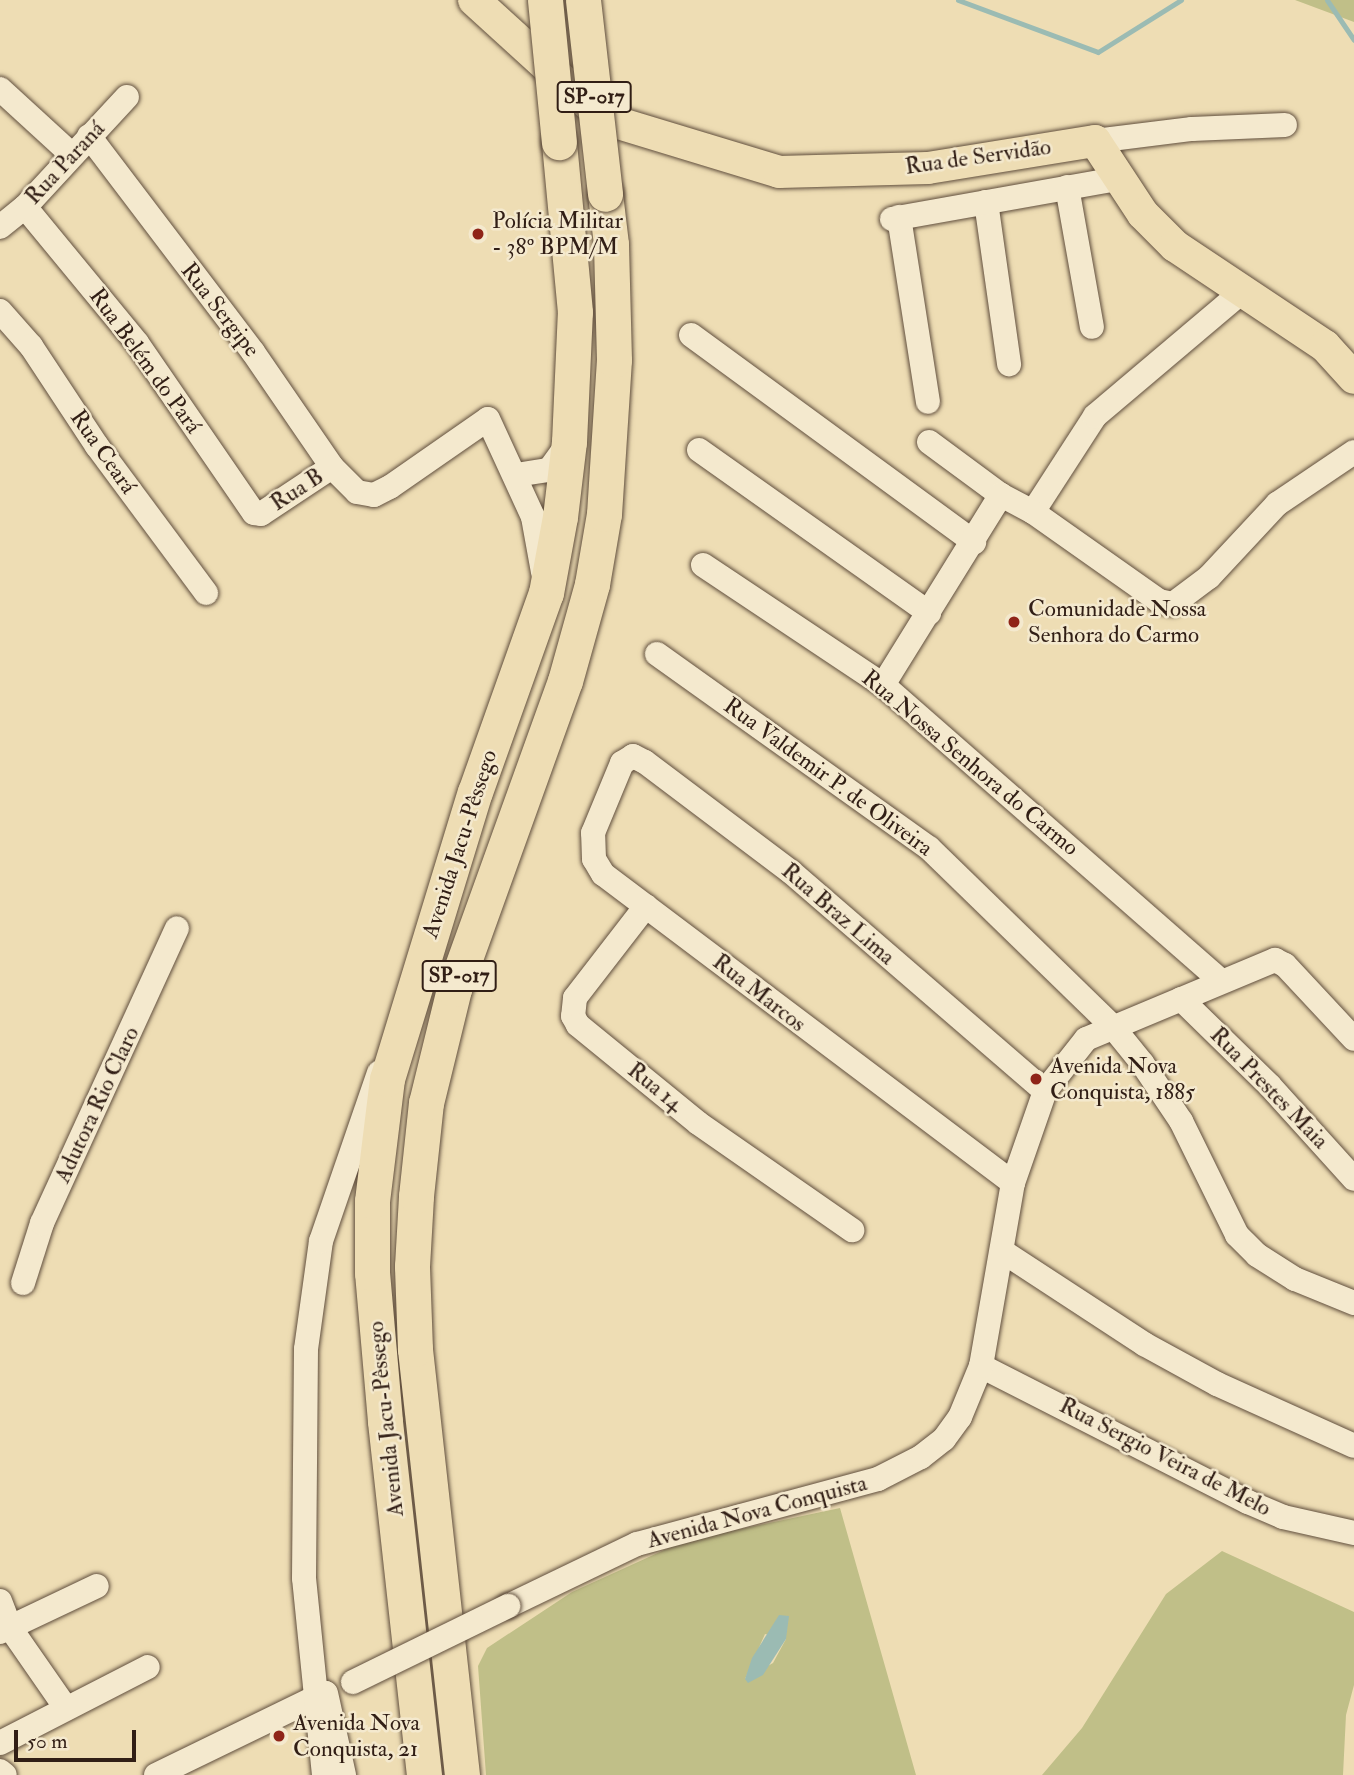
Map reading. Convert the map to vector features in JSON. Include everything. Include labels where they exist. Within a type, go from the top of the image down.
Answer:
[{"type":"highway","name":"Avenida Jacu-Pêssego","points":[[424,1775],[372,1273],[377,1138],[409,1001],[475,792],[546,593],[569,442],[575,312],[545,0]]},
{"type":"highway","name":"Avenida Jacu-Pêssego","points":[[462,1775],[415,1349],[416,1196],[426,1103],[454,989],[565,681],[592,584],[604,514],[614,360],[611,244],[583,0]]},
{"type":"main road","name":"Rua de Servidão","points":[[474,0],[605,119],[779,172],[928,169],[1096,141]]},
{"type":"main road","points":[[1096,141],[1157,230],[1325,346],[1354,378]]},
{"type":"street","points":[[0,89],[71,154]]},
{"type":"street","name":"Rua Paraná","points":[[8,218],[127,97]]},
{"type":"street","points":[[1096,141],[1192,129],[1285,125]]},
{"type":"street","name":"Rua Sergipe","points":[[89,136],[253,352],[332,467],[351,486],[365,495],[374,495],[488,419],[516,475]]},
{"type":"street","points":[[928,402],[895,218],[1122,178]]},
{"type":"street","points":[[1068,187],[1092,327]]},
{"type":"street","points":[[986,202],[1009,365]]},
{"type":"street","name":"Rua Belém do Pará","points":[[8,218],[137,343],[251,510],[261,514]]},
{"type":"street","points":[[1033,512],[1095,416],[1242,291]]},
{"type":"street","name":"Rua Ceará","points":[[0,310],[31,346],[97,446],[206,593]]},
{"type":"street","points":[[691,335],[974,541]]},
{"type":"street","points":[[546,593],[533,517],[516,475],[549,471],[569,442]]},
{"type":"street","points":[[929,442],[1001,495],[1033,512],[1159,601],[1173,604],[1209,577],[1277,504],[1354,452]]},
{"type":"street","points":[[699,450],[929,614]]},
{"type":"street","name":"Rua B","points":[[261,514],[332,467]]},
{"type":"street","points":[[883,685],[1001,495]]},
{"type":"street","name":"Rua Nossa Senhora do Carmo","points":[[703,565],[883,685],[1221,981]]},
{"type":"street","name":"Rua Valdemir P. de Oliveira","points":[[657,654],[929,848],[1112,1026],[1181,1121],[1237,1235],[1257,1255],[1295,1279],[1354,1303]]},
{"type":"street","name":"Rua Braz Lima","points":[[622,763],[633,756],[645,761],[791,872],[1045,1091]]},
{"type":"street","name":"Rua Marcos","points":[[622,763],[597,818],[591,847],[603,874],[1013,1183]]},
{"type":"street","name":"Rua 14","points":[[646,906],[575,998],[573,1016],[578,1025],[698,1123],[852,1230]]},
{"type":"street","name":"Adutora Rio Claro","points":[[23,1283],[42,1223],[177,929]]},
{"type":"street","name":"Avenida Nova Conquista","points":[[323,1701],[352,1682],[637,1544],[700,1524],[828,1495],[911,1463],[944,1439],[960,1417],[981,1366],[1013,1183],[1045,1091],[1087,1040],[1112,1026],[1268,961],[1280,962],[1354,1039]]},
{"type":"street","name":"Rua Prestes Maia","points":[[1181,999],[1270,1086],[1354,1179]]},
{"type":"street","points":[[344,1775],[323,1701],[311,1673],[304,1578],[308,1511],[306,1349],[321,1241],[363,1111],[409,1001]]},
{"type":"street","points":[[1002,1251],[1192,1371],[1354,1447]]},
{"type":"street","name":"Rua Sergio Veira de Melo","points":[[981,1366],[1248,1502],[1283,1517],[1354,1533]]},
{"type":"street","points":[[308,1511],[320,1593],[323,1701],[317,1739],[324,1775]]},
{"type":"street","points":[[6,1630],[97,1586]]},
{"type":"street","points":[[0,1601],[6,1630],[66,1708]]},
{"type":"street","points":[[0,1742],[148,1667]]},
{"type":"street","points":[[276,1717],[311,1673]]},
{"type":"street","points":[[156,1775],[276,1717],[323,1701]]},
{"type":"street","points":[[276,1717],[294,1723],[317,1739]]},
{"type":"street","points":[[0,1771],[5,1775]]},
{"type":"shaded area","points":[[1295,0],[1354,0],[1354,22]]},
{"type":"shaded area","points":[[840,1508],[916,1775],[486,1775],[478,1666],[487,1648],[572,1592],[684,1541]],"holes":[[[765,1634],[786,1639],[773,1663],[745,1679]]]},
{"type":"shaded area","points":[[1222,1551],[1354,1612],[1354,1685],[1346,1715],[1343,1775],[1042,1775],[1082,1728],[1166,1594]]},
{"type":"water","points":[[779,1615],[789,1616],[786,1639],[763,1675],[748,1683],[745,1679],[752,1658]]},
{"type":"waterway","points":[[958,0],[1098,52],[1181,0]]},
{"type":"waterway","points":[[1327,0],[1354,40]]},
{"type":"place","name":"Polícia Militar - 38º BPM/M","points":[[478,234]]},
{"type":"place","name":"Comunidade Nossa Senhora do Carmo","points":[[1014,622]]},
{"type":"place","name":"Avenida Nova Conquista, 1885","points":[[1036,1079]]},
{"type":"place","name":"Avenida Nova Conquista, 21","points":[[279,1736]]}]
